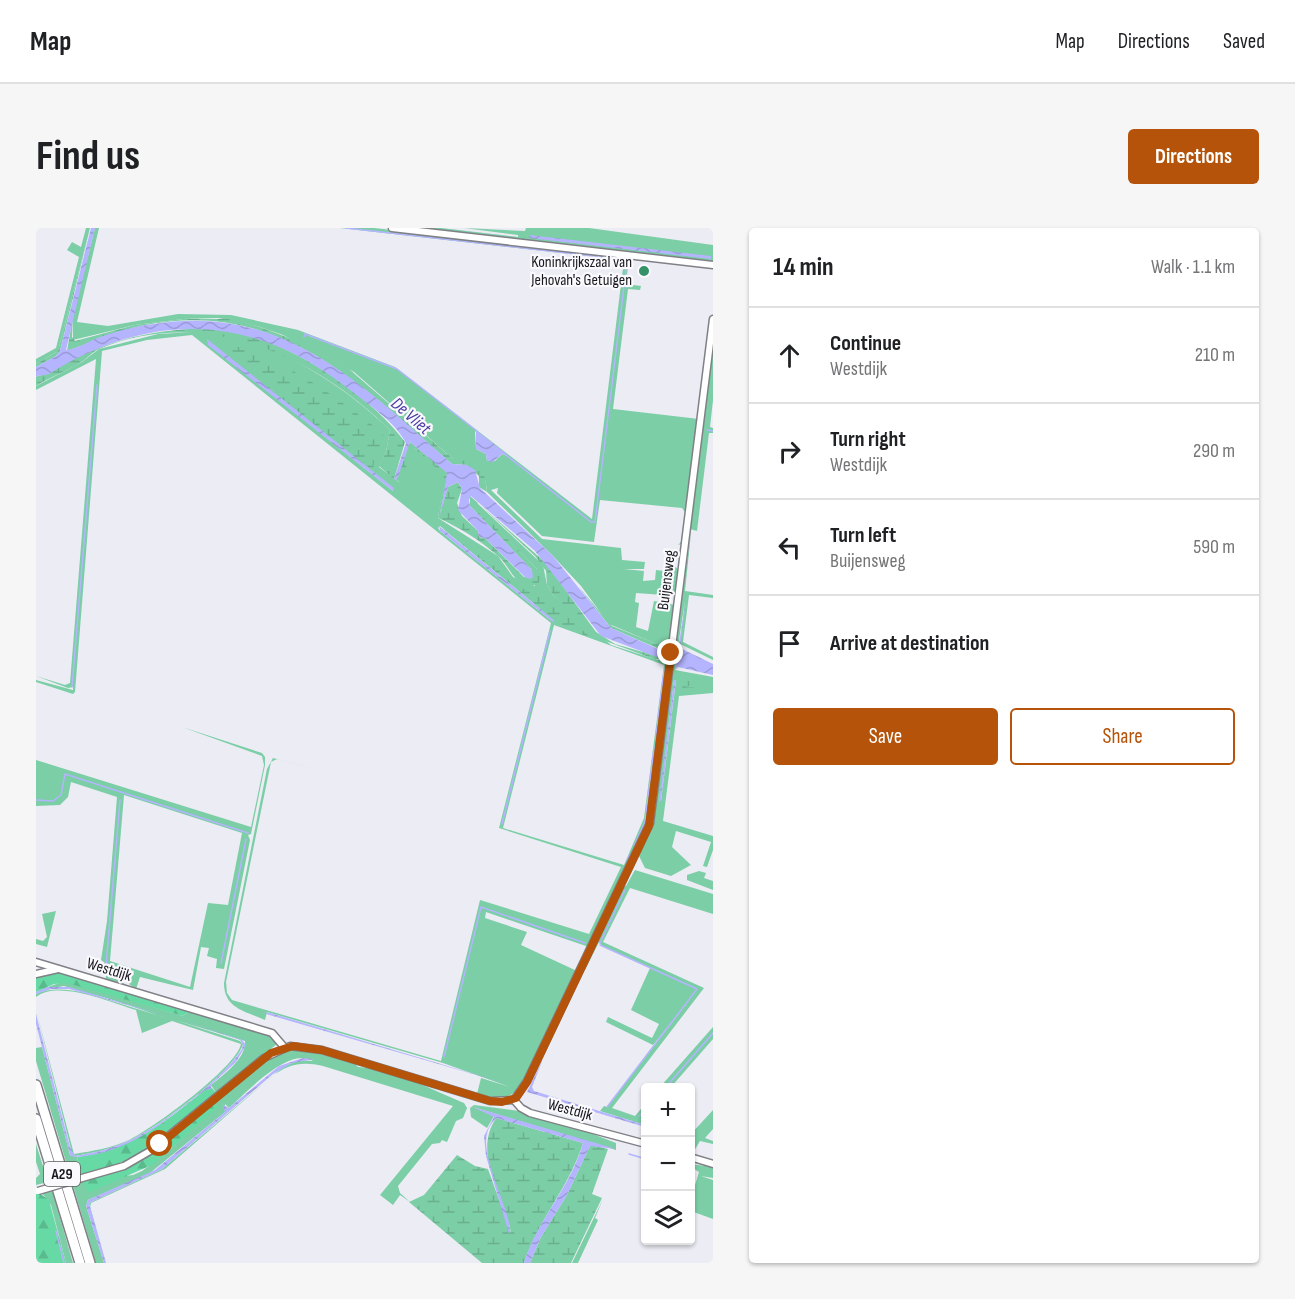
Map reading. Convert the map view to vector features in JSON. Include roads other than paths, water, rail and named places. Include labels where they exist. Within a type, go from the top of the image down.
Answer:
[{"type":"highway","name":"A29","points":[[36,1085],[90,1263]]},
{"type":"highway","name":"A29","points":[[36,1119],[80,1263]]},
{"type":"street","points":[[392,228],[713,265]]},
{"type":"street","name":"Buijensweg","points":[[514,1100],[527,1082],[649,826],[713,319]]},
{"type":"street","name":"Westdijk","points":[[36,962],[272,1033],[284,1047]]},
{"type":"street","name":"Westdijk","points":[[36,974],[58,969]]},
{"type":"street","points":[[37,1191],[123,1166],[150,1151],[264,1058],[284,1047],[299,1046],[322,1050],[490,1101],[514,1100]]},
{"type":"street","name":"Westdijk","points":[[514,1100],[527,1112],[641,1143]]},
{"type":"street","points":[[695,1159],[713,1164]]},
{"type":"water","points":[[91,228],[95,228],[66,350],[115,332],[161,323],[206,321],[248,327],[286,340],[322,359],[355,382],[452,464],[467,465],[475,470],[480,488],[553,556],[611,628],[667,653],[677,654],[686,600],[680,648],[713,664],[713,675],[678,667],[675,670],[675,660],[662,659],[601,636],[535,551],[471,496],[470,506],[532,570],[533,577],[530,579],[525,577],[485,538],[479,537],[478,531],[458,510],[462,489],[458,482],[448,487],[440,516],[447,473],[410,442],[398,477],[394,479],[406,443],[395,427],[346,387],[310,363],[274,345],[237,334],[200,329],[162,331],[125,339],[87,353],[49,374],[36,377],[36,367],[56,356],[60,351]]},
{"type":"water","points":[[529,235],[711,256],[711,259],[529,238]]},
{"type":"water","points":[[207,339],[394,488],[393,491],[208,345]]},
{"type":"water","points":[[476,430],[508,455],[502,454],[493,462],[487,461],[486,454],[476,449]]},
{"type":"water","points":[[439,526],[554,620],[553,622],[440,531]]},
{"type":"water","points":[[674,680],[676,680],[661,801],[659,801]]},
{"type":"water","points":[[48,987],[69,987],[167,1016],[69,989],[51,989],[36,994]]},
{"type":"water","points":[[267,1012],[511,1085],[266,1014]]},
{"type":"water","points":[[36,1014],[70,1147],[75,1156],[115,1146],[156,1125],[207,1087],[242,1049],[243,1044],[240,1040],[175,1018],[242,1040],[246,1045],[236,1062],[212,1084],[211,1089],[205,1090],[160,1124],[128,1143],[111,1150],[74,1157],[70,1155],[36,1024]]},
{"type":"water","points":[[303,1058],[314,1059],[292,1063],[273,1074],[162,1169],[89,1203],[106,1263],[104,1263],[86,1206],[88,1200],[155,1170],[225,1112],[223,1105],[229,1108],[279,1066]]},
{"type":"water","points":[[543,1059],[532,1087],[534,1091],[641,1124],[641,1126],[527,1092]]},
{"type":"water","points":[[473,1107],[616,1149],[590,1146],[567,1195],[541,1237],[530,1263],[524,1263],[530,1247],[571,1174],[583,1143],[496,1118],[488,1130],[486,1145],[488,1159],[508,1217],[509,1234],[486,1156],[484,1136],[494,1117]]},
{"type":"waterway","points":[[346,228],[611,258]]},
{"type":"waterway","points":[[506,455],[591,522],[595,522],[627,262]]},
{"type":"waterway","points":[[304,337],[305,334],[397,369],[477,431]]},
{"type":"waterway","points":[[72,687],[97,385]]},
{"type":"waterway","points":[[707,430],[713,431]]},
{"type":"waterway","points":[[502,824],[550,631]]},
{"type":"waterway","points":[[656,736],[664,670]]},
{"type":"waterway","points":[[634,846],[645,822],[654,747]]},
{"type":"waterway","points":[[36,800],[53,801],[61,795],[65,774],[248,833]]},
{"type":"waterway","points":[[106,966],[120,800]]},
{"type":"waterway","points":[[221,963],[246,839]]},
{"type":"waterway","points":[[627,860],[630,854]]},
{"type":"waterway","points":[[600,943],[625,890]]},
{"type":"waterway","points":[[444,1057],[481,907],[585,943]]},
{"type":"waterway","points":[[600,945],[697,989],[607,1107]]},
{"type":"waterway","points":[[105,966],[109,967]]},
{"type":"waterway","points":[[669,1083],[713,1033]]},
{"type":"waterway","points":[[629,1154],[641,1158]]},
{"type":"waterway","points":[[56,1231],[64,1263]]},
{"type":"place","name":"Koninkrijkszaal van Jehovah's Getuigen","points":[[644,271]]},
{"type":"water label","name":"De Vliet","points":[[411,416]]}]
